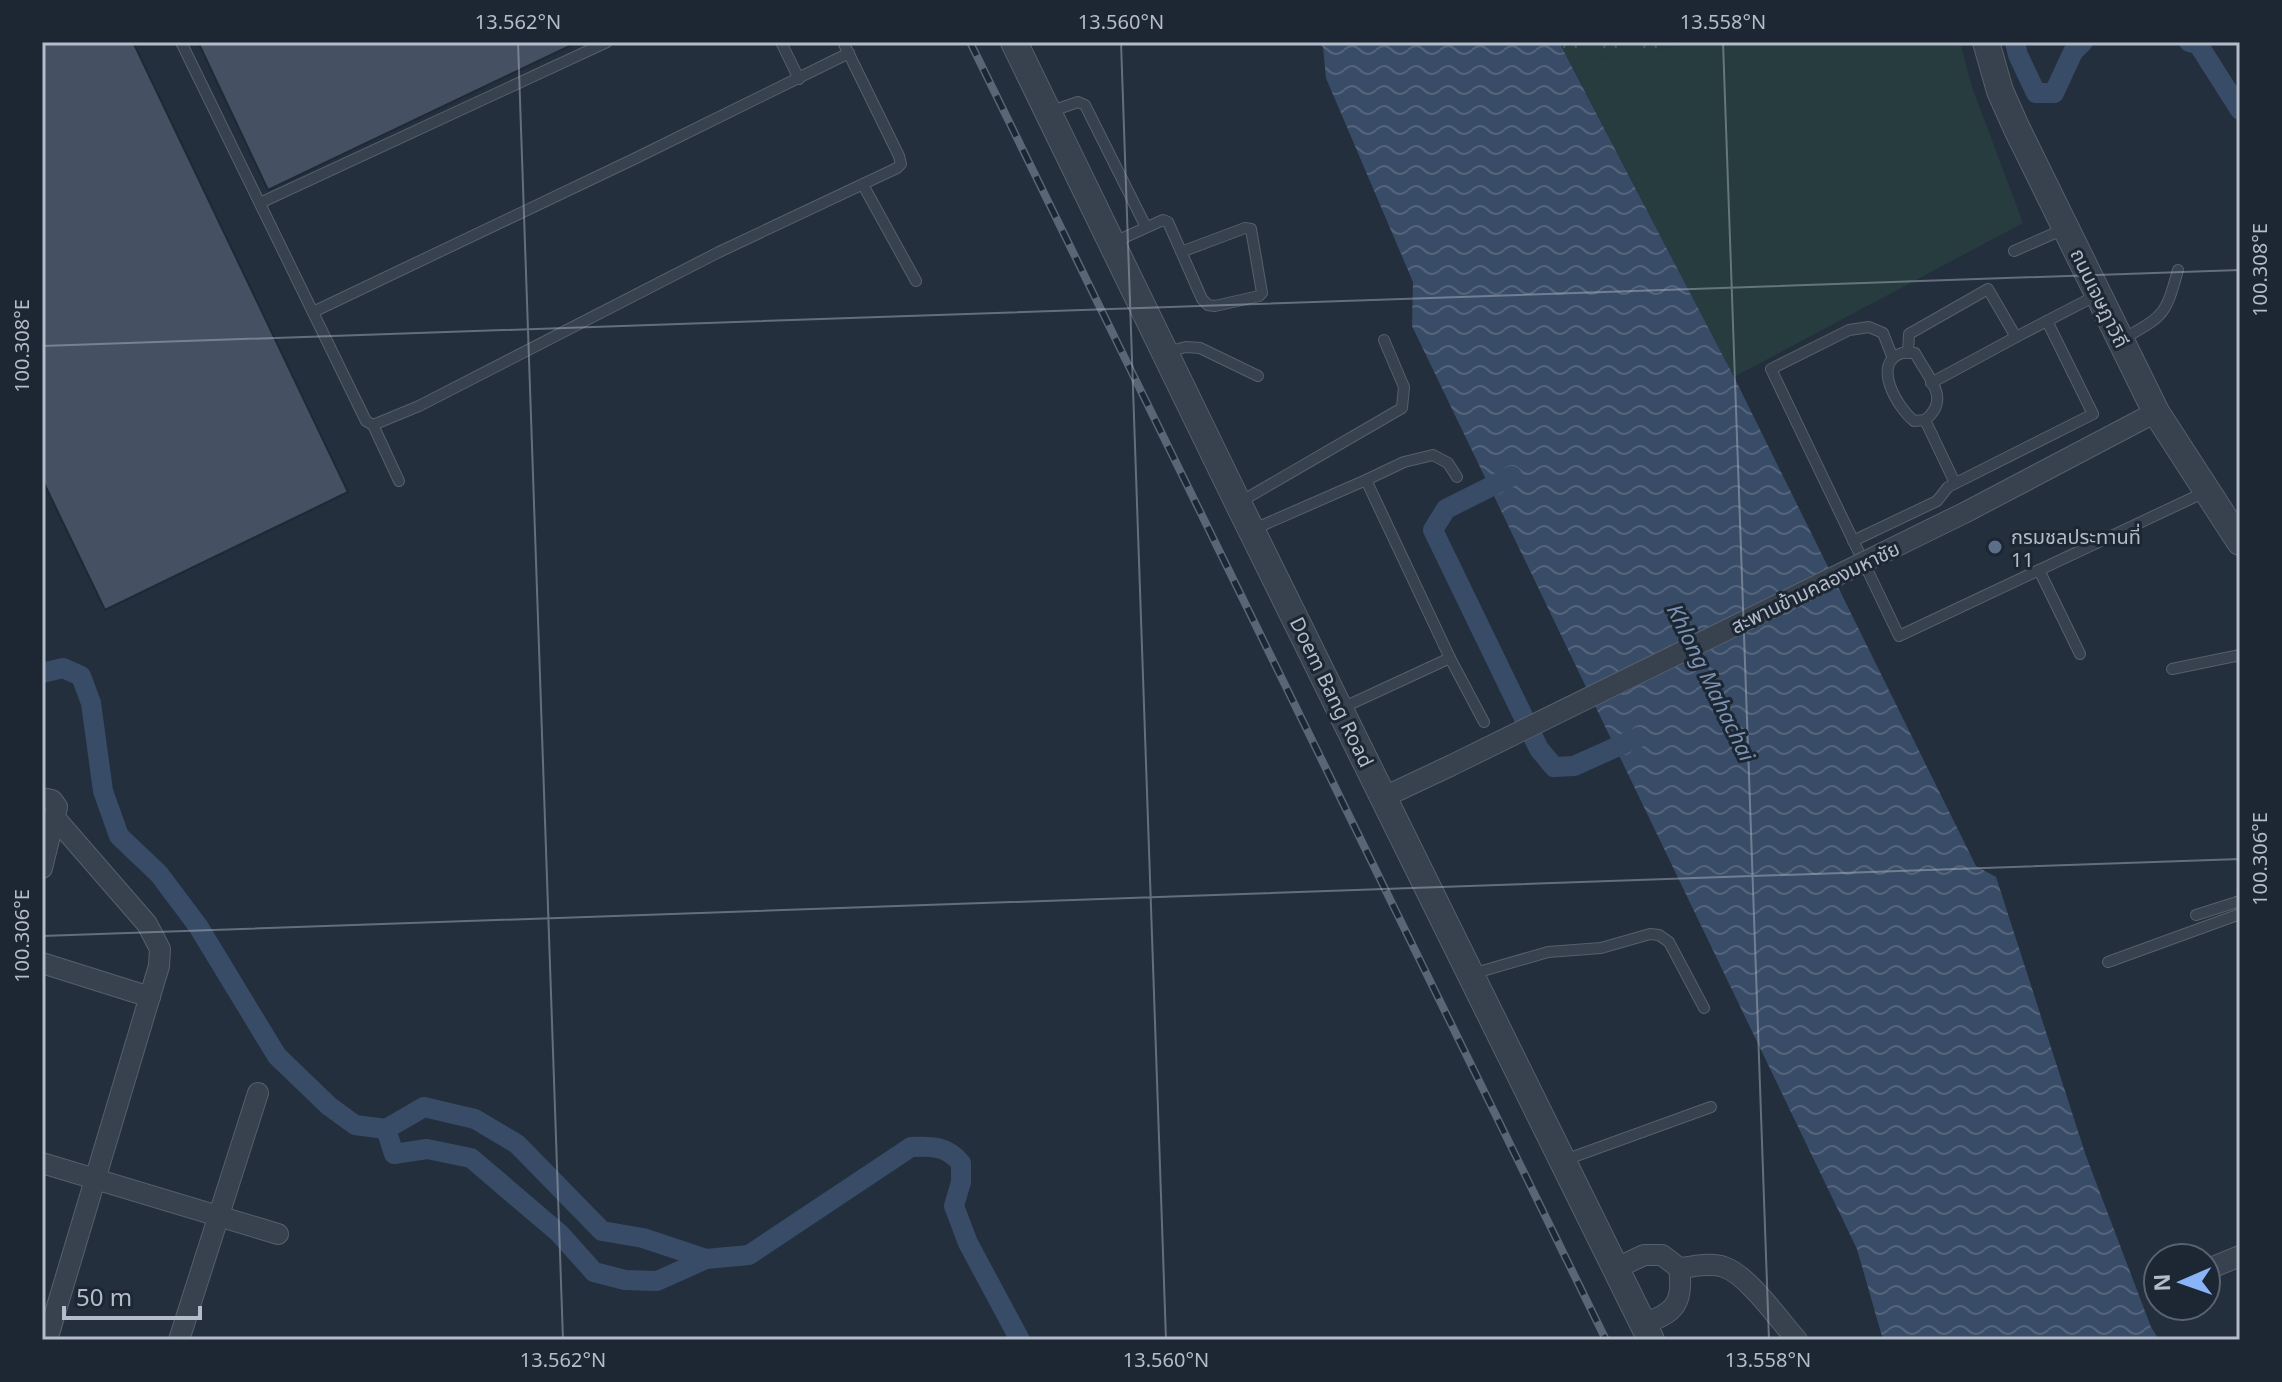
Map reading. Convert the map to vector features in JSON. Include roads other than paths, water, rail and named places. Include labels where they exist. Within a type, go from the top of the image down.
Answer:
[{"type":"street","name":"Doem Bang Road","points":[[1014,42],[1647,1332]]},
{"type":"street","name":"ถนนเจษฎาวิถี","points":[[1986,42],[2000,91],[2017,129],[2156,412],[2205,492],[2236,527]]},
{"type":"street","name":"สะพานข้ามคลองมหาชัย","points":[[1384,797],[1966,512],[2156,412]]},
{"type":"street","points":[[42,798],[52,800],[57,807],[42,868]]},
{"type":"street","points":[[47,1340],[159,966],[160,949],[156,936],[55,818]]},
{"type":"street","points":[[42,963],[150,997]]},
{"type":"street","points":[[179,1340],[258,1093]]},
{"type":"street","points":[[42,1163],[278,1234]]},
{"type":"street","points":[[1615,1269],[1644,1255],[1662,1255],[1679,1268],[1727,1267],[1741,1276],[1797,1340]]},
{"type":"street","points":[[1647,1332],[1678,1301],[1681,1284],[1679,1268]]},
{"type":"lane","points":[[181,42],[366,421],[373,425],[399,481]]},
{"type":"lane","points":[[260,203],[607,42]]},
{"type":"lane","points":[[781,42],[799,79]]},
{"type":"lane","points":[[373,425],[419,406],[719,252],[901,164],[843,42]]},
{"type":"lane","points":[[313,312],[849,53]]},
{"type":"lane","points":[[1049,113],[1078,102],[1085,105],[1146,227]]},
{"type":"lane","points":[[863,185],[916,281]]},
{"type":"lane","points":[[1112,243],[1163,220],[1168,222],[1181,252],[1202,299],[1208,305],[1230,303],[1262,293],[1251,229],[1245,228],[1181,252]]},
{"type":"lane","points":[[2014,251],[2065,228]]},
{"type":"lane","points":[[2121,340],[2162,314],[2169,304],[2178,270]]},
{"type":"lane","points":[[1908,353],[1909,334],[1988,289],[2016,337]]},
{"type":"lane","points":[[1931,383],[2098,294]]},
{"type":"lane","points":[[1853,541],[1937,501],[1955,483],[2093,414],[2047,321]]},
{"type":"lane","points":[[1892,356],[1883,333],[1869,327],[1849,330],[1771,369],[1899,636],[2205,492]]},
{"type":"lane","points":[[1238,503],[1402,408],[1404,387],[1384,340]]},
{"type":"lane","points":[[1165,352],[1186,347],[1200,348],[1258,376]]},
{"type":"lane","points":[[1915,353],[1939,398],[1938,407],[1925,420],[1914,421],[1904,413],[1887,377],[1886,365],[1892,356],[1915,353]]},
{"type":"lane","points":[[1925,420],[1955,483]]},
{"type":"lane","points":[[1252,530],[1425,455],[1441,457],[1457,477]]},
{"type":"lane","points":[[1366,480],[1450,658],[1484,722]]},
{"type":"lane","points":[[2039,570],[2080,654]]},
{"type":"lane","points":[[2172,669],[2240,655]]},
{"type":"lane","points":[[1340,709],[1450,658]]},
{"type":"lane","points":[[2196,915],[2240,901]]},
{"type":"lane","points":[[2108,962],[2240,914]]},
{"type":"lane","points":[[1470,974],[1548,952],[1601,948],[1650,934],[1659,935],[1669,942],[1704,1008]]},
{"type":"lane","points":[[1562,1161],[1711,1107]]},
{"type":"water","name":"Khlong Mahachai","points":[[1318,42],[1559,42],[1734,377],[1976,866],[1996,877],[2086,1156],[2142,1303],[2142,1322],[2149,1322],[2159,1340],[1883,1340],[1857,1249],[1412,326],[1413,282],[1326,78],[1323,47]]},
{"type":"waterway","points":[[2015,42],[2036,93],[2054,93],[2073,52],[2083,42]]},
{"type":"waterway","points":[[2189,42],[2198,44],[2240,110]]},
{"type":"waterway","points":[[1512,476],[1446,509],[1433,530],[1539,749],[1554,767],[1574,766],[1639,737]]},
{"type":"waterway","points":[[42,673],[63,668],[81,676],[91,703],[103,791],[119,836],[159,874],[198,926],[277,1056],[329,1106],[355,1125],[386,1129],[424,1107],[475,1119],[517,1144],[602,1231],[643,1238],[706,1259]]},
{"type":"waterway","points":[[386,1129],[394,1154],[427,1149],[471,1158],[559,1233],[594,1272],[625,1280],[657,1281],[706,1259],[749,1255],[911,1147],[945,1150],[961,1163],[961,1182],[954,1206],[968,1243],[1020,1340]]},
{"type":"railway","points":[[970,42],[1606,1340]]},
{"type":"place","name":"กรมชลประทานที่ 11","points":[[1995,547]]}]
